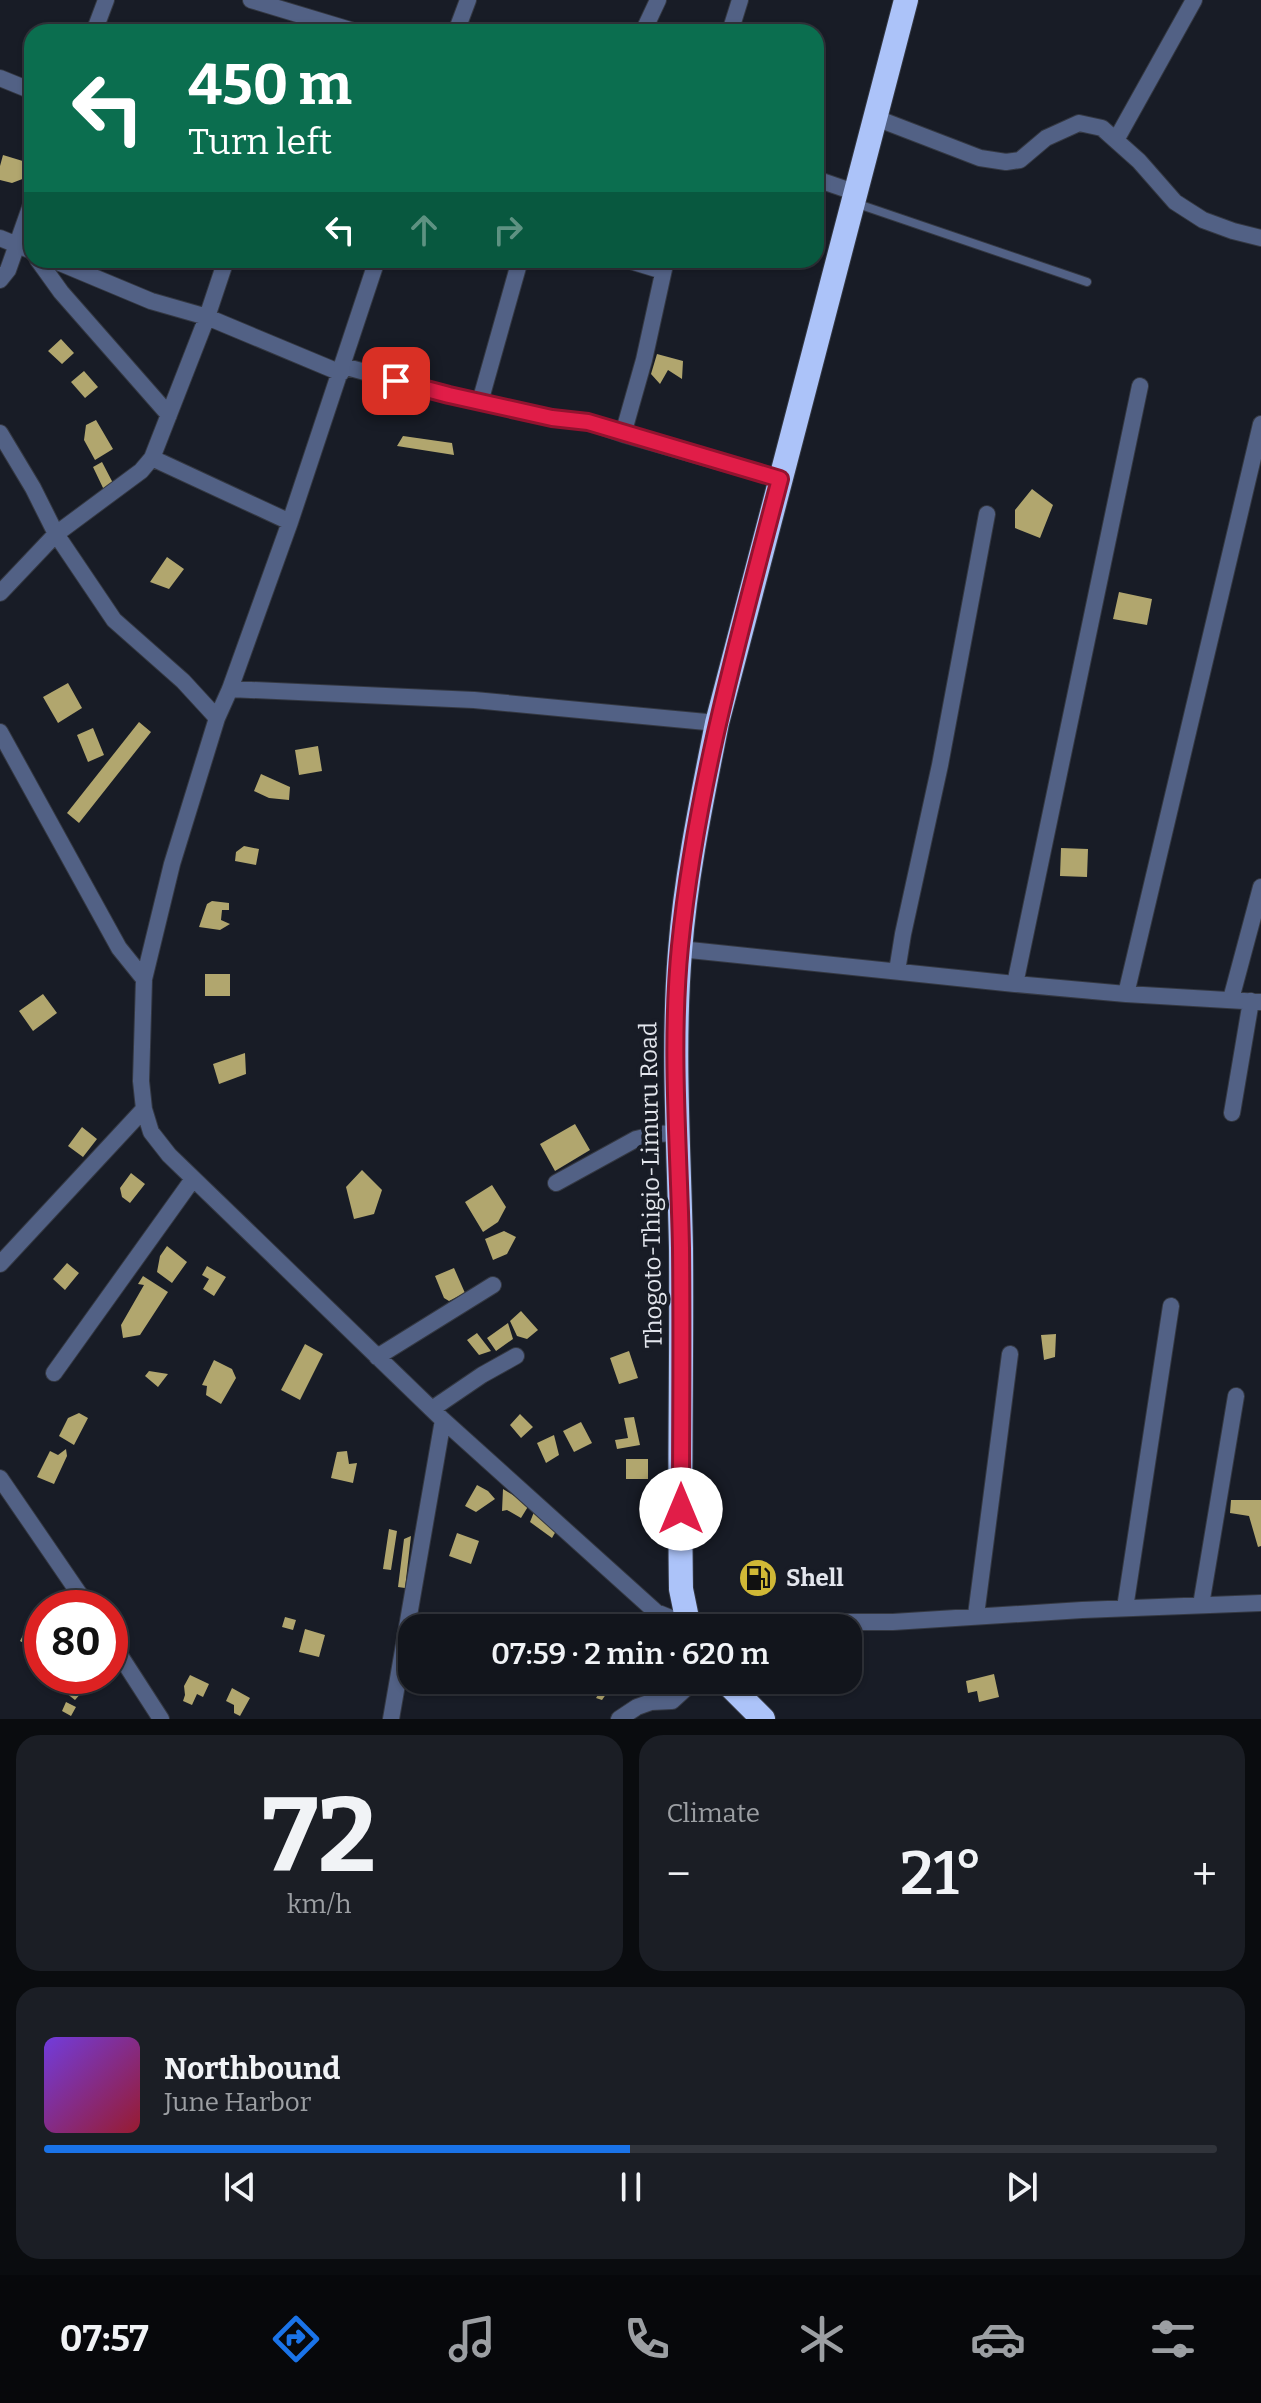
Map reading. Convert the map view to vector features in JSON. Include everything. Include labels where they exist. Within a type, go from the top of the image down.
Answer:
[{"type":"highway","name":"Thogoto-Thigio-Limuru Road","points":[[686,1614],[681,1589],[681,1249],[674,1049],[680,949],[699,808],[717,723],[906,0]]},
{"type":"highway","points":[[738,1694],[763,1719]]},
{"type":"street","points":[[97,24],[106,0]]},
{"type":"street","points":[[251,0],[304,24]]},
{"type":"street","points":[[459,24],[468,0]]},
{"type":"street","points":[[732,24],[740,0]]},
{"type":"street","points":[[1116,140],[1194,0]]},
{"type":"street","points":[[645,24],[651,2]]},
{"type":"street","points":[[0,78],[24,88]]},
{"type":"street","points":[[876,118],[980,158],[1006,162],[1020,160],[1046,138],[1079,123],[1102,128],[1139,161],[1175,202],[1203,220],[1261,238]]},
{"type":"street","points":[[824,183],[855,198]]},
{"type":"street","points":[[0,238],[24,249]]},
{"type":"street","points":[[0,280],[24,257]]},
{"type":"street","points":[[42,268],[169,415]]},
{"type":"street","points":[[72,268],[151,301],[207,317],[342,369],[552,418],[588,422],[780,479]]},
{"type":"street","points":[[0,593],[56,534],[141,471],[152,458],[223,268]]},
{"type":"street","points":[[374,268],[290,522],[217,718],[172,864],[144,979],[141,1081],[144,1109],[151,1132],[193,1179],[438,1415],[660,1614]]},
{"type":"street","points":[[480,402],[518,268]]},
{"type":"street","points":[[623,434],[644,360],[665,268]]},
{"type":"street","points":[[1015,984],[1140,386]]},
{"type":"street","points":[[1126,994],[1261,424]]},
{"type":"street","points":[[0,433],[56,534],[114,620],[183,681],[217,718]]},
{"type":"street","points":[[152,458],[290,522]]},
{"type":"street","points":[[897,971],[987,514]]},
{"type":"street","points":[[230,689],[474,700],[717,723]]},
{"type":"street","points":[[0,732],[119,948],[144,979]]},
{"type":"street","points":[[1231,999],[1261,887]]},
{"type":"street","points":[[680,949],[1015,984],[1256,1002],[1232,1113]]},
{"type":"street","points":[[0,1264],[144,1109]]},
{"type":"street","points":[[556,1183],[636,1139],[677,1133]]},
{"type":"street","points":[[54,1373],[193,1179]]},
{"type":"street","points":[[377,1357],[493,1285]]},
{"type":"street","points":[[1125,1608],[1171,1306]]},
{"type":"street","points":[[976,1615],[1010,1354]]},
{"type":"street","points":[[391,1719],[438,1415],[482,1375],[516,1356]]},
{"type":"street","points":[[1201,1605],[1236,1396]]},
{"type":"street","points":[[0,1478],[77,1590]]},
{"type":"street","points":[[862,1623],[1261,1603]]},
{"type":"street","points":[[128,1668],[161,1719]]},
{"type":"street","points":[[619,1719],[637,1707],[651,1702],[672,1701],[680,1694]]},
{"type":"lane","points":[[855,198],[1087,282]]},
{"type":"building","points":[[3,155],[24,161],[24,178],[12,183],[0,180]]},
{"type":"building","points":[[61,339],[74,353],[62,364],[48,351]]},
{"type":"building","points":[[657,354],[683,361],[682,379],[668,370],[660,384],[651,374]]},
{"type":"building","points":[[84,371],[98,387],[85,398],[71,382]]},
{"type":"building","points":[[96,420],[113,449],[95,460],[84,440],[86,425]]},
{"type":"building","points":[[403,436],[452,443],[454,455],[397,446]]},
{"type":"building","points":[[102,462],[114,485],[104,490],[93,467]]},
{"type":"building","points":[[1032,489],[1053,505],[1040,538],[1015,528],[1015,510]]},
{"type":"building","points":[[167,557],[184,569],[169,589],[150,582]]},
{"type":"building","points":[[1119,592],[1152,599],[1147,625],[1113,619]]},
{"type":"building","points":[[68,683],[82,708],[58,723],[43,697]]},
{"type":"building","points":[[139,722],[151,732],[79,823],[67,813]]},
{"type":"building","points":[[93,728],[104,755],[88,762],[77,735]]},
{"type":"building","points":[[318,746],[322,771],[299,775],[295,750]]},
{"type":"building","points":[[261,774],[290,787],[289,800],[269,798],[254,791]]},
{"type":"building","points":[[244,846],[259,849],[256,865],[235,861],[236,852]]},
{"type":"building","points":[[1061,848],[1088,849],[1087,877],[1060,876]]},
{"type":"building","points":[[212,901],[229,903],[229,910],[222,910],[221,920],[230,924],[220,930],[199,927],[207,904]]},
{"type":"building","points":[[205,974],[230,974],[230,996],[205,996]]},
{"type":"building","points":[[43,994],[57,1013],[33,1031],[19,1011]]},
{"type":"building","points":[[245,1053],[246,1074],[219,1084],[213,1064]]},
{"type":"building","points":[[575,1124],[590,1150],[555,1171],[540,1144]]},
{"type":"building","points":[[82,1127],[97,1139],[83,1157],[68,1146]]},
{"type":"building","points":[[362,1170],[382,1190],[374,1214],[354,1219],[346,1187]]},
{"type":"building","points":[[131,1173],[145,1184],[130,1203],[122,1197],[120,1188]]},
{"type":"building","points":[[492,1185],[506,1207],[498,1222],[483,1232],[465,1202]]},
{"type":"building","points":[[504,1231],[516,1237],[507,1254],[493,1260],[485,1239]]},
{"type":"building","points":[[167,1246],[187,1262],[172,1283],[157,1272],[160,1256]]},
{"type":"building","points":[[67,1263],[79,1273],[65,1290],[53,1279]]},
{"type":"building","points":[[207,1266],[226,1277],[214,1296],[203,1289],[209,1279],[202,1275]]},
{"type":"building","points":[[454,1268],[465,1293],[449,1301],[444,1298],[435,1276]]},
{"type":"building","points":[[143,1276],[168,1292],[140,1335],[123,1338],[121,1325],[144,1285],[138,1284]]},
{"type":"building","points":[[521,1311],[538,1330],[527,1339],[517,1336],[510,1321]]},
{"type":"building","points":[[508,1323],[513,1339],[496,1351],[487,1338]]},
{"type":"building","points":[[477,1333],[491,1351],[479,1355],[467,1340]]},
{"type":"building","points":[[1056,1334],[1055,1357],[1044,1360],[1041,1335]]},
{"type":"building","points":[[305,1344],[323,1354],[300,1400],[281,1390]]},
{"type":"building","points":[[629,1351],[638,1378],[619,1384],[610,1358]]},
{"type":"building","points":[[214,1360],[232,1369],[236,1378],[221,1404],[206,1395],[207,1386],[202,1385]]},
{"type":"building","points":[[149,1371],[168,1374],[158,1387],[145,1376]]},
{"type":"building","points":[[79,1413],[88,1418],[74,1445],[59,1436],[68,1418]]},
{"type":"building","points":[[520,1414],[533,1427],[521,1438],[510,1425]]},
{"type":"building","points":[[634,1417],[640,1445],[617,1449],[615,1440],[628,1438],[624,1418]]},
{"type":"building","points":[[581,1422],[592,1443],[574,1452],[563,1431]]},
{"type":"building","points":[[554,1435],[559,1455],[546,1463],[537,1443]]},
{"type":"building","points":[[66,1449],[67,1456],[54,1484],[37,1477],[50,1451],[58,1455]]},
{"type":"building","points":[[347,1451],[349,1464],[357,1463],[353,1483],[331,1478],[337,1452]]},
{"type":"building","points":[[626,1459],[648,1459],[648,1479],[626,1479]]},
{"type":"building","points":[[477,1485],[495,1499],[476,1512],[465,1506]]},
{"type":"building","points":[[503,1489],[529,1505],[521,1518],[507,1510],[502,1511]]},
{"type":"building","points":[[1231,1500],[1261,1500],[1261,1546],[1258,1547],[1249,1516],[1230,1513]]},
{"type":"building","points":[[534,1512],[556,1531],[552,1538],[530,1522]]},
{"type":"building","points":[[389,1529],[397,1531],[391,1570],[383,1569]]},
{"type":"building","points":[[457,1533],[479,1541],[471,1564],[449,1556]]},
{"type":"building","points":[[411,1536],[405,1588],[398,1587],[404,1539]]},
{"type":"building","points":[[285,1617],[296,1620],[293,1630],[282,1627]]},
{"type":"building","points":[[305,1629],[325,1635],[319,1657],[299,1652]]},
{"type":"building","points":[[994,1674],[999,1697],[979,1702],[977,1691],[968,1693],[966,1681]]},
{"type":"building","points":[[190,1675],[209,1684],[203,1697],[197,1694],[192,1705],[183,1701],[184,1686]]},
{"type":"building","points":[[232,1688],[250,1698],[240,1716],[234,1713],[234,1705],[226,1701]]},
{"type":"building","points":[[66,1702],[76,1707],[71,1716],[62,1711]]},
{"type":"place","name":"Shell","points":[[758,1578]]},
{"type":"route","points":[[396,381],[552,418],[588,422],[780,479],[717,723],[699,808],[680,949],[674,1049],[681,1249],[681,1509]]}]
